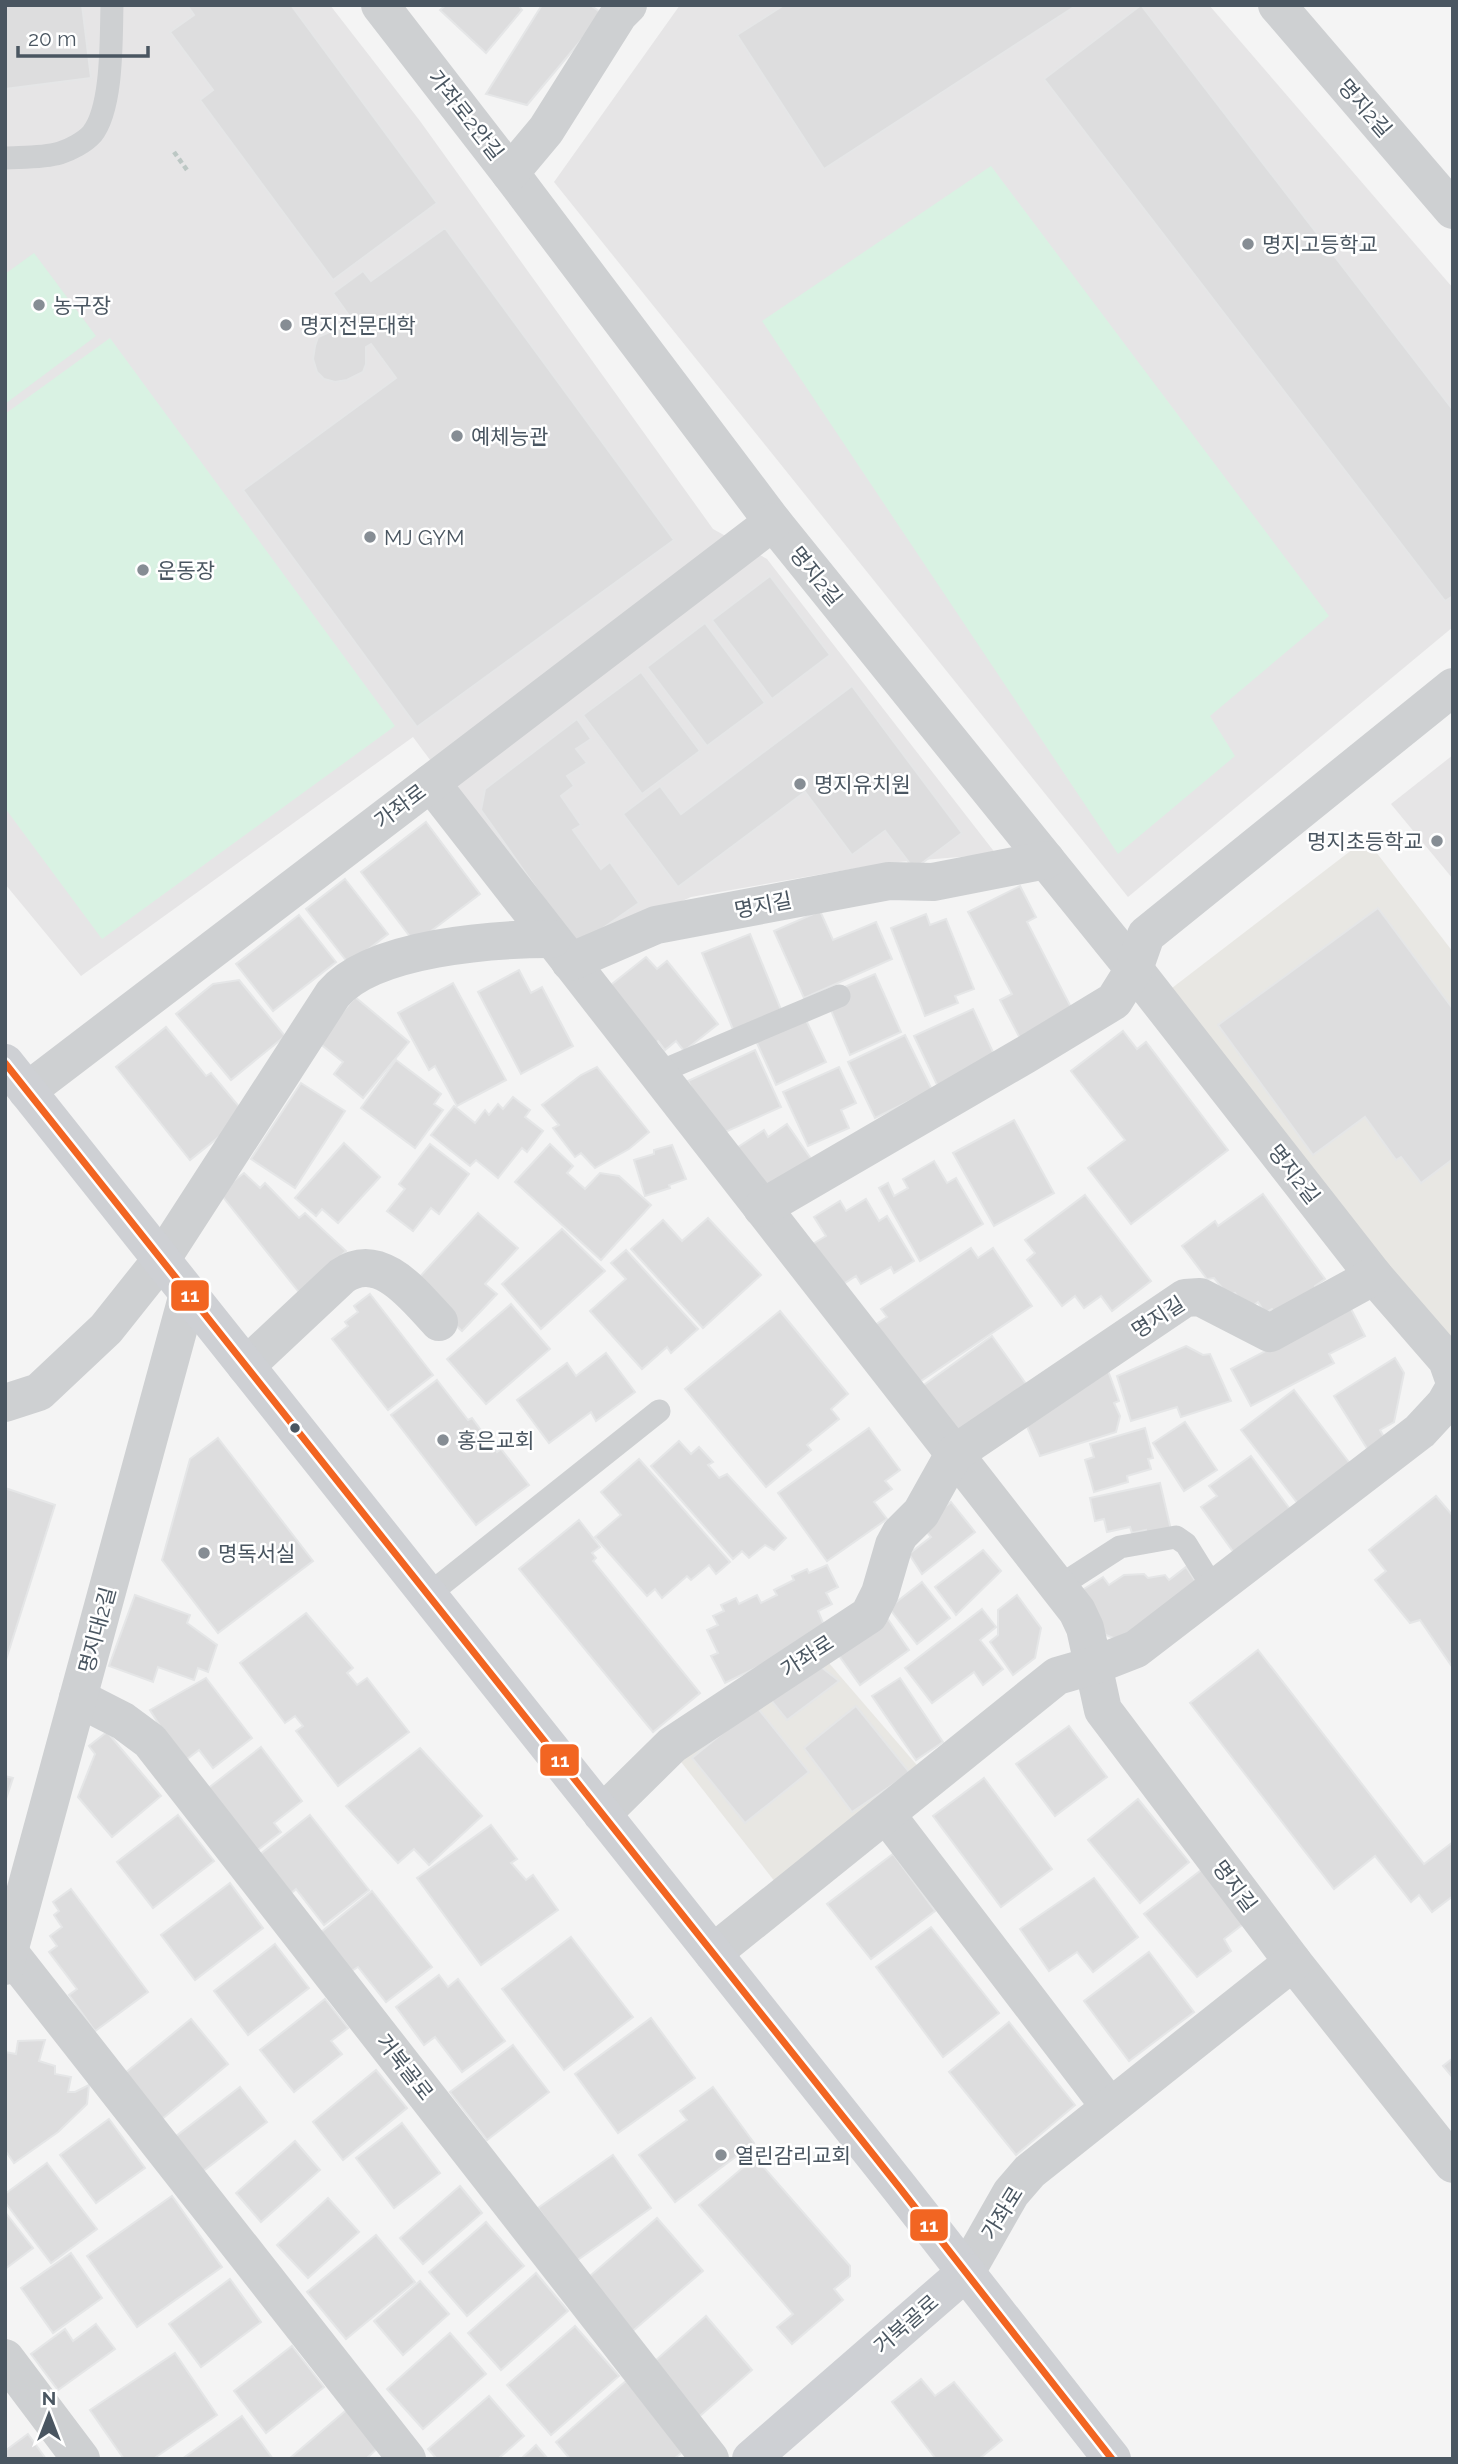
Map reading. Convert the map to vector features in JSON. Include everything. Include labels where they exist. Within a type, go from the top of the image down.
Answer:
[{"type":"main road","name":"가좌로","points":[[16,1077],[1112,2459]]},
{"type":"main road","name":"거북골로","points":[[751,2459],[966,2272]]},
{"type":"street","name":"가좌로2안길","points":[[380,5],[510,173],[546,131],[619,8]]},
{"type":"street","name":"명지2길","points":[[1277,5],[1453,210]]},
{"type":"street","name":"명지2길","points":[[510,173],[773,522],[1134,969],[1374,1276],[1447,1360],[1453,1377]]},
{"type":"street","name":"가좌로","points":[[16,1077],[430,783],[773,522]]},
{"type":"street","points":[[762,1208],[1114,1001],[1134,969],[1146,935],[1453,687]]},
{"type":"street","name":"명지길","points":[[430,783],[1082,1619],[1095,1665],[1103,1710],[1293,1962],[1453,2164]]},
{"type":"street","name":"명지길","points":[[561,950],[656,925],[889,881],[933,882],[1046,860]]},
{"type":"street","points":[[5,1403],[34,1394],[45,1387],[106,1329],[161,1260],[343,982],[374,965],[396,958],[497,939],[561,950]]},
{"type":"street","points":[[246,1366],[342,1276],[353,1271],[373,1270],[392,1276],[439,1322]]},
{"type":"street","name":"명지길","points":[[954,1454],[1185,1298],[1200,1297],[1270,1333],[1374,1276]]},
{"type":"street","name":"명지대2길","points":[[7,1955],[188,1294]]},
{"type":"street","points":[[713,1953],[1057,1676],[1136,1649],[1420,1431],[1446,1404],[1453,1390]]},
{"type":"street","name":"가좌로","points":[[602,1814],[672,1745],[869,1615],[880,1593],[894,1545],[900,1534],[921,1513],[954,1454]]},
{"type":"street","name":"거북골로","points":[[78,1698],[123,1721],[150,1741],[710,2459]]},
{"type":"street","points":[[886,1814],[1110,2107]]},
{"type":"street","points":[[7,1955],[407,2459]]},
{"type":"street","name":"가좌로","points":[[966,2272],[1011,2193],[1030,2171],[1293,1962]]},
{"type":"street","points":[[5,2358],[81,2459]]},
{"type":"lane","points":[[5,158],[57,154],[72,148],[92,134],[101,116],[107,90],[112,5]]},
{"type":"lane","points":[[657,1073],[839,996]]},
{"type":"lane","points":[[428,1595],[659,1411]]},
{"type":"lane","points":[[1058,1587],[1120,1548],[1176,1537],[1186,1544],[1214,1589]]},
{"type":"path","points":[[174,152],[187,170]]},
{"type":"shaded area","name":"명지전문대학","points":[[5,5],[330,5],[420,121],[713,529],[767,559],[996,854],[886,863],[691,897],[572,951],[413,737],[81,976],[5,884]]},
{"type":"shaded area","points":[[680,5],[1209,5],[1453,288],[1453,627],[1128,897],[554,182]]},
{"type":"shaded area","name":"명지초등학교","points":[[1453,755],[1453,879],[1391,804]]},
{"type":"shaded area","points":[[1366,839],[1453,952],[1453,1349],[1172,988]]},
{"type":"shaded area","points":[[822,1655],[922,1771],[779,1887],[678,1758]]},
{"type":"green space","points":[[991,166],[1329,616],[1210,716],[1235,756],[1118,854],[762,321]]},
{"type":"green space","name":"농구장","points":[[34,253],[96,336],[5,404],[5,274]]},
{"type":"green space","name":"운동장","points":[[110,338],[395,726],[102,939],[5,808],[5,414]]},
{"type":"building","points":[[5,5],[82,5],[91,78],[5,89]]},
{"type":"building","points":[[187,5],[291,5],[437,203],[333,280],[200,100],[213,90],[170,32],[194,15]]},
{"type":"building","points":[[446,5],[518,5],[522,10],[486,53],[440,10]]},
{"type":"building","points":[[542,5],[590,5],[603,14],[527,105],[486,94]]},
{"type":"building","points":[[784,5],[1077,5],[824,169],[737,35]]},
{"type":"building","name":"명지고등학교","points":[[1141,5],[1453,410],[1453,596],[1445,601],[1044,79]]},
{"type":"building","name":"예체능관","points":[[445,228],[674,540],[417,727],[243,490],[396,378],[371,344],[366,347],[363,372],[347,380],[335,382],[324,379],[317,372],[313,359],[315,346],[318,337],[339,328],[360,337],[362,334],[333,293],[363,271],[371,281]]},
{"type":"building","points":[[770,576],[830,655],[772,699],[712,620]]},
{"type":"building","points":[[705,623],[765,703],[707,746],[647,667]]},
{"type":"building","points":[[641,672],[700,751],[642,794],[583,715]]},
{"type":"building","points":[[852,686],[962,833],[914,869],[885,831],[852,855],[805,792],[678,887],[623,814],[660,786],[681,814]]},
{"type":"building","points":[[577,719],[591,739],[576,749],[587,763],[567,776],[574,786],[561,796],[581,825],[573,830],[601,869],[610,862],[639,903],[577,946],[481,810],[485,789]]},
{"type":"building","points":[[426,822],[480,894],[415,943],[361,872]]},
{"type":"building","points":[[345,879],[388,934],[349,964],[306,909]]},
{"type":"building","points":[[1020,886],[1036,917],[1027,922],[1075,1015],[1022,1042],[1000,1000],[1012,994],[968,912]]},
{"type":"building","points":[[1378,908],[1453,1009],[1453,1159],[1421,1183],[1401,1157],[1396,1160],[1365,1117],[1313,1155],[1218,1025]]},
{"type":"building","points":[[820,911],[833,940],[876,922],[892,959],[804,998],[774,931]]},
{"type":"building","points":[[926,914],[930,925],[946,919],[974,989],[955,996],[958,1003],[925,1016],[891,928]]},
{"type":"building","points":[[299,915],[336,962],[273,1011],[236,964]]},
{"type":"building","points":[[750,934],[782,1012],[734,1032],[702,953]]},
{"type":"building","points":[[646,957],[657,969],[667,961],[718,1024],[684,1051],[676,1041],[665,1050],[658,1041],[648,1050],[602,992]]},
{"type":"building","points":[[519,970],[531,993],[542,987],[573,1046],[521,1074],[478,992]]},
{"type":"building","points":[[875,974],[901,1032],[850,1055],[830,1008],[842,988]]},
{"type":"building","points":[[239,980],[285,1036],[231,1080],[176,1014],[213,984]]},
{"type":"building","points":[[453,983],[506,1080],[457,1106],[435,1066],[429,1070],[398,1013]]},
{"type":"building","points":[[355,997],[409,1042],[363,1098],[334,1074],[343,1062],[318,1042]]},
{"type":"building","points":[[973,1009],[999,1065],[941,1093],[914,1036]]},
{"type":"building","points":[[805,1018],[826,1062],[776,1085],[756,1041]]},
{"type":"building","points":[[166,1027],[206,1076],[211,1073],[246,1115],[190,1160],[116,1067]]},
{"type":"building","points":[[1123,1031],[1137,1049],[1146,1042],[1228,1150],[1131,1224],[1088,1168],[1125,1140],[1071,1071]]},
{"type":"building","points":[[905,1035],[932,1090],[875,1118],[848,1062]]},
{"type":"building","points":[[755,1050],[781,1107],[714,1137],[688,1081]]},
{"type":"building","points":[[396,1060],[441,1094],[434,1104],[443,1110],[415,1148],[361,1108]]},
{"type":"building","points":[[597,1067],[649,1132],[629,1149],[595,1168],[581,1153],[575,1157],[553,1128],[559,1125],[542,1105],[581,1075]]},
{"type":"building","points":[[839,1067],[856,1103],[841,1110],[849,1128],[808,1146],[783,1092]]},
{"type":"building","points":[[301,1083],[345,1111],[295,1188],[251,1159]]},
{"type":"building","points":[[513,1097],[530,1110],[525,1117],[543,1131],[527,1152],[522,1148],[498,1178],[476,1160],[470,1166],[431,1135],[454,1106],[475,1123],[485,1110],[489,1115],[498,1104],[503,1109]]},
{"type":"building","points":[[1014,1120],[1054,1193],[994,1226],[953,1153]]},
{"type":"building","points":[[787,1124],[818,1169],[762,1201],[729,1153],[764,1130],[768,1137]]},
{"type":"building","points":[[344,1143],[380,1177],[338,1223],[322,1209],[316,1216],[295,1198]]},
{"type":"building","points":[[430,1144],[469,1174],[439,1214],[431,1208],[413,1231],[387,1211],[405,1189],[399,1184]]},
{"type":"building","points":[[550,1144],[573,1166],[567,1173],[585,1189],[600,1173],[619,1176],[651,1205],[601,1260],[515,1182]]},
{"type":"building","points":[[672,1145],[686,1179],[669,1185],[670,1188],[645,1196],[634,1160]]},
{"type":"building","points":[[934,1161],[947,1183],[956,1178],[983,1224],[920,1261],[879,1188],[888,1183],[894,1196],[908,1188],[903,1179]]},
{"type":"building","points":[[244,1173],[260,1188],[265,1183],[299,1218],[305,1213],[346,1251],[302,1296],[219,1192]]},
{"type":"building","points":[[1263,1194],[1325,1279],[1315,1286],[1317,1290],[1276,1314],[1272,1309],[1265,1313],[1258,1302],[1247,1310],[1235,1293],[1228,1295],[1214,1278],[1207,1279],[1182,1246],[1215,1221],[1218,1226]]},
{"type":"building","points":[[1085,1195],[1151,1281],[1112,1311],[1101,1296],[1084,1308],[1075,1296],[1062,1306],[1027,1260],[1035,1253],[1025,1240]]},
{"type":"building","points":[[866,1199],[879,1221],[887,1216],[914,1261],[894,1273],[891,1267],[861,1284],[856,1276],[837,1288],[811,1245],[826,1236],[814,1217],[840,1201],[846,1211]]},
{"type":"building","points":[[478,1213],[518,1248],[485,1284],[497,1294],[462,1331],[443,1314],[416,1281]]},
{"type":"building","points":[[708,1218],[761,1275],[703,1328],[631,1249],[663,1220],[682,1241]]},
{"type":"building","points":[[562,1229],[605,1271],[541,1329],[502,1284]]},
{"type":"building","points":[[971,1248],[978,1258],[993,1248],[1032,1306],[912,1387],[872,1327],[887,1317],[881,1309]]},
{"type":"building","points":[[626,1250],[698,1329],[671,1353],[667,1347],[642,1369],[590,1311],[626,1279],[611,1263]]},
{"type":"building","points":[[370,1294],[433,1375],[388,1410],[332,1339],[348,1326],[345,1322],[358,1312],[354,1306]]},
{"type":"building","points":[[511,1304],[550,1349],[486,1404],[447,1359]]},
{"type":"building","points":[[1350,1307],[1365,1336],[1329,1354],[1334,1363],[1251,1406],[1231,1369]]},
{"type":"building","points":[[780,1311],[848,1394],[831,1409],[839,1419],[807,1445],[811,1450],[766,1487],[685,1389]]},
{"type":"building","points":[[992,1336],[1029,1388],[961,1437],[917,1390]]},
{"type":"building","points":[[1186,1346],[1203,1355],[1210,1354],[1231,1401],[1181,1417],[1177,1407],[1131,1421],[1117,1376]]},
{"type":"building","points":[[606,1353],[635,1392],[596,1421],[591,1412],[549,1443],[517,1400],[567,1363],[576,1376]]},
{"type":"building","points":[[1395,1358],[1404,1373],[1394,1422],[1380,1430],[1387,1442],[1370,1453],[1334,1396]]},
{"type":"building","points":[[1107,1368],[1119,1401],[1114,1403],[1120,1416],[1116,1432],[1040,1456],[1024,1420]]},
{"type":"building","points":[[437,1380],[468,1420],[472,1418],[497,1452],[501,1449],[529,1485],[476,1525],[391,1415]]},
{"type":"building","points":[[1294,1390],[1358,1474],[1306,1514],[1241,1430]]},
{"type":"building","points":[[1185,1422],[1217,1470],[1184,1491],[1153,1443]]},
{"type":"building","points":[[869,1428],[900,1470],[885,1481],[892,1489],[874,1502],[887,1519],[827,1561],[778,1493]]},
{"type":"building","points":[[1145,1428],[1153,1458],[1148,1459],[1151,1469],[1127,1476],[1128,1482],[1094,1492],[1085,1460],[1094,1457],[1090,1444]]},
{"type":"building","points":[[218,1438],[313,1561],[218,1633],[162,1560],[190,1459]]},
{"type":"building","points":[[679,1441],[691,1454],[699,1447],[713,1462],[708,1465],[719,1478],[727,1474],[786,1538],[774,1550],[765,1545],[749,1558],[742,1551],[733,1559],[651,1466]]},
{"type":"building","points":[[1251,1456],[1295,1516],[1237,1557],[1201,1507],[1217,1496],[1209,1486]]},
{"type":"building","points":[[639,1459],[730,1562],[716,1574],[709,1565],[691,1580],[687,1576],[662,1598],[655,1589],[647,1596],[595,1537],[621,1515],[601,1492]]},
{"type":"building","points":[[1160,1483],[1171,1530],[1147,1535],[1146,1530],[1132,1533],[1130,1527],[1107,1532],[1104,1519],[1095,1521],[1090,1498]]},
{"type":"building","points":[[5,1488],[55,1505],[5,1663]]},
{"type":"building","points":[[1436,1496],[1453,1516],[1453,1668],[1420,1620],[1410,1623],[1375,1580],[1386,1571],[1369,1550]]},
{"type":"building","points":[[951,1502],[975,1532],[922,1574],[909,1554],[931,1537],[925,1530]]},
{"type":"building","points":[[579,1520],[600,1547],[592,1553],[596,1558],[593,1561],[700,1693],[653,1732],[519,1569]]},
{"type":"building","points":[[983,1550],[1001,1571],[956,1615],[935,1587]]},
{"type":"building","points":[[827,1565],[838,1587],[826,1593],[832,1604],[818,1611],[824,1625],[813,1640],[725,1683],[711,1656],[718,1653],[707,1630],[718,1625],[713,1616],[724,1611],[721,1605],[736,1598],[739,1604],[757,1595],[761,1603],[777,1595],[774,1590],[794,1580],[792,1576],[807,1569],[809,1573]]},
{"type":"building","points":[[1186,1567],[1198,1585],[1118,1640],[1106,1635],[1079,1592],[1103,1577],[1109,1585],[1124,1575],[1144,1574],[1148,1578],[1165,1575],[1169,1580]]},
{"type":"building","points":[[922,1582],[950,1618],[917,1644],[889,1608]]},
{"type":"building","points":[[135,1595],[190,1615],[187,1623],[217,1645],[208,1672],[198,1668],[194,1680],[158,1667],[153,1682],[109,1666]]},
{"type":"building","points":[[1017,1595],[1041,1628],[1035,1658],[1013,1675],[990,1642],[998,1635],[998,1610]]},
{"type":"building","points":[[982,1609],[996,1627],[980,1640],[1003,1669],[983,1685],[974,1672],[932,1703],[905,1668]]},
{"type":"building","points":[[306,1613],[353,1668],[347,1673],[357,1685],[367,1678],[409,1732],[338,1786],[296,1731],[303,1726],[295,1716],[285,1723],[240,1663]]},
{"type":"building","points":[[885,1615],[909,1650],[860,1685],[835,1650]]},
{"type":"building","points":[[1258,1650],[1424,1864],[1453,1842],[1453,1896],[1432,1912],[1419,1895],[1411,1902],[1375,1856],[1334,1889],[1190,1703]]},
{"type":"building","points":[[816,1663],[839,1681],[787,1720],[766,1694]]},
{"type":"building","points":[[206,1678],[252,1738],[213,1768],[199,1750],[183,1762],[150,1710]]},
{"type":"building","points":[[900,1678],[943,1742],[916,1760],[872,1696]]},
{"type":"building","points":[[756,1706],[809,1772],[745,1823],[692,1758]]},
{"type":"building","points":[[856,1706],[910,1773],[852,1812],[804,1748]]},
{"type":"building","points":[[1069,1726],[1107,1777],[1055,1816],[1016,1764]]},
{"type":"building","points":[[107,1732],[161,1796],[112,1837],[78,1797],[95,1754],[89,1746]]},
{"type":"building","points":[[261,1747],[302,1801],[274,1823],[281,1832],[255,1852],[206,1790]]},
{"type":"building","points":[[420,1748],[482,1816],[429,1865],[414,1849],[398,1863],[346,1806]]},
{"type":"building","points":[[5,1776],[13,1778],[5,1802]]},
{"type":"building","points":[[984,1778],[1052,1869],[1001,1907],[933,1816]]},
{"type":"building","points":[[1138,1799],[1189,1862],[1140,1903],[1088,1840]]},
{"type":"building","points":[[178,1815],[214,1861],[153,1908],[117,1862]]},
{"type":"building","points":[[310,1815],[369,1890],[324,1925],[296,1889],[288,1896],[258,1856]]},
{"type":"building","points":[[491,1825],[517,1859],[511,1863],[526,1880],[533,1875],[558,1910],[481,1965],[417,1878]]},
{"type":"building","points":[[893,1854],[935,1911],[871,1959],[827,1904]]},
{"type":"building","points":[[1208,1865],[1251,1918],[1224,1939],[1231,1951],[1197,1977],[1144,1914]]},
{"type":"building","points":[[1094,1878],[1138,1937],[1093,1972],[1077,1952],[1049,1971],[1020,1929]]},
{"type":"building","points":[[230,1883],[263,1928],[195,1980],[161,1935]]},
{"type":"building","points":[[71,1889],[148,1992],[95,2031],[69,1995],[77,1989],[49,1952],[57,1946],[50,1936],[62,1927],[54,1915],[59,1911],[53,1902]]},
{"type":"building","points":[[372,1891],[432,1967],[386,2002],[358,1967],[350,1972],[320,1933]]},
{"type":"building","points":[[931,1927],[999,2013],[943,2057],[876,1967]]},
{"type":"building","points":[[571,1937],[633,2017],[564,2070],[502,1989]]},
{"type":"building","points":[[275,1944],[309,1988],[248,2035],[214,1991]]},
{"type":"building","points":[[1149,1952],[1194,2012],[1129,2061],[1084,2001]]},
{"type":"building","points":[[439,1975],[448,1987],[458,1979],[505,2041],[462,2072],[435,2037],[424,2045],[396,2007]]},
{"type":"building","points":[[325,1999],[348,2028],[331,2041],[342,2054],[294,2092],[260,2050]]},
{"type":"building","points":[[651,2018],[695,2078],[618,2133],[575,2074]]},
{"type":"building","points":[[191,2019],[228,2064],[156,2124],[119,2078]]},
{"type":"building","points":[[1009,2022],[1075,2105],[1016,2155],[949,2072]]},
{"type":"building","points":[[45,2040],[39,2061],[55,2066],[55,2074],[71,2077],[68,2092],[75,2092],[89,2085],[87,2104],[58,2132],[14,2163],[5,2150],[5,2052],[16,2054],[18,2041]]},
{"type":"building","points":[[513,2045],[549,2092],[487,2140],[450,2092]]},
{"type":"building","points":[[1453,2058],[1453,2078],[1443,2066]]},
{"type":"building","points":[[376,2070],[407,2108],[343,2160],[313,2122]]},
{"type":"building","points":[[240,2087],[267,2122],[198,2175],[171,2140]]},
{"type":"building","points":[[713,2087],[754,2143],[675,2202],[639,2155],[687,2120],[680,2111]]},
{"type":"building","points":[[109,2119],[145,2168],[96,2203],[60,2155]]},
{"type":"building","points":[[402,2123],[440,2173],[394,2208],[356,2158]]},
{"type":"building","points":[[295,2141],[320,2170],[261,2222],[236,2193]]},
{"type":"building","points":[[613,2155],[651,2208],[576,2261],[538,2208]]},
{"type":"building","points":[[47,2163],[97,2229],[51,2263],[5,2202],[5,2194]]},
{"type":"building","points":[[760,2163],[850,2266],[850,2276],[834,2289],[843,2300],[792,2344],[777,2327],[793,2314],[699,2205],[746,2165]]},
{"type":"building","points":[[460,2186],[482,2213],[423,2264],[400,2238]]},
{"type":"building","points":[[172,2196],[222,2267],[137,2327],[87,2256]]},
{"type":"building","points":[[328,2198],[359,2232],[308,2278],[277,2245]]},
{"type":"building","points":[[5,2212],[33,2248],[5,2269]]},
{"type":"building","points":[[657,2218],[703,2271],[629,2334],[583,2282]]},
{"type":"building","points":[[486,2222],[524,2266],[467,2316],[429,2272]]},
{"type":"building","points":[[376,2235],[415,2282],[346,2339],[307,2292]]},
{"type":"building","points":[[71,2253],[102,2298],[53,2333],[21,2288]]},
{"type":"building","points":[[536,2273],[568,2311],[501,2370],[468,2333]]},
{"type":"building","points":[[230,2279],[261,2322],[201,2367],[169,2324]]},
{"type":"building","points":[[420,2281],[449,2314],[403,2355],[374,2321]]},
{"type":"building","points":[[706,2316],[752,2370],[693,2422],[647,2368]]},
{"type":"building","points":[[96,2324],[115,2349],[58,2390],[31,2354],[65,2329],[73,2341]]},
{"type":"building","points":[[575,2326],[619,2376],[551,2435],[507,2385]]},
{"type":"building","points":[[450,2333],[486,2374],[423,2429],[387,2389]]},
{"type":"building","points":[[292,2346],[324,2387],[266,2433],[234,2391]]},
{"type":"building","points":[[175,2353],[217,2415],[153,2459],[124,2459],[90,2410]]},
{"type":"building","points":[[921,2379],[935,2396],[954,2382],[1002,2440],[979,2459],[936,2459],[892,2402]]},
{"type":"building","points":[[626,2381],[686,2449],[674,2459],[570,2459],[556,2442]]},
{"type":"building","points":[[489,2396],[524,2436],[498,2459],[437,2459],[428,2449]]},
{"type":"building","points":[[350,2407],[382,2444],[366,2459],[289,2459]]},
{"type":"building","points":[[242,2416],[273,2459],[182,2459]]},
{"type":"building","points":[[28,2434],[46,2459],[5,2459],[5,2451]]},
{"type":"building","points":[[536,2445],[548,2459],[521,2459]]},
{"type":"transit line","name":"11","points":[[5,1063],[899,2187],[1112,2459]]},
{"type":"place","name":"명지고등학교","points":[[1248,244]]},
{"type":"place","name":"농구장","points":[[39,305]]},
{"type":"place","name":"명지전문대학","points":[[286,325]]},
{"type":"place","name":"예체능관","points":[[457,436]]},
{"type":"place","name":"MJ GYM","points":[[370,537]]},
{"type":"place","name":"운동장","points":[[143,570]]},
{"type":"place","name":"명지유치원","points":[[800,784]]},
{"type":"place","name":"명지초등학교","points":[[1437,841]]},
{"type":"place","name":"홍은교회","points":[[443,1440]]},
{"type":"place","name":"명독서실","points":[[204,1553]]},
{"type":"place","name":"열린감리교회","points":[[721,2155]]}]
